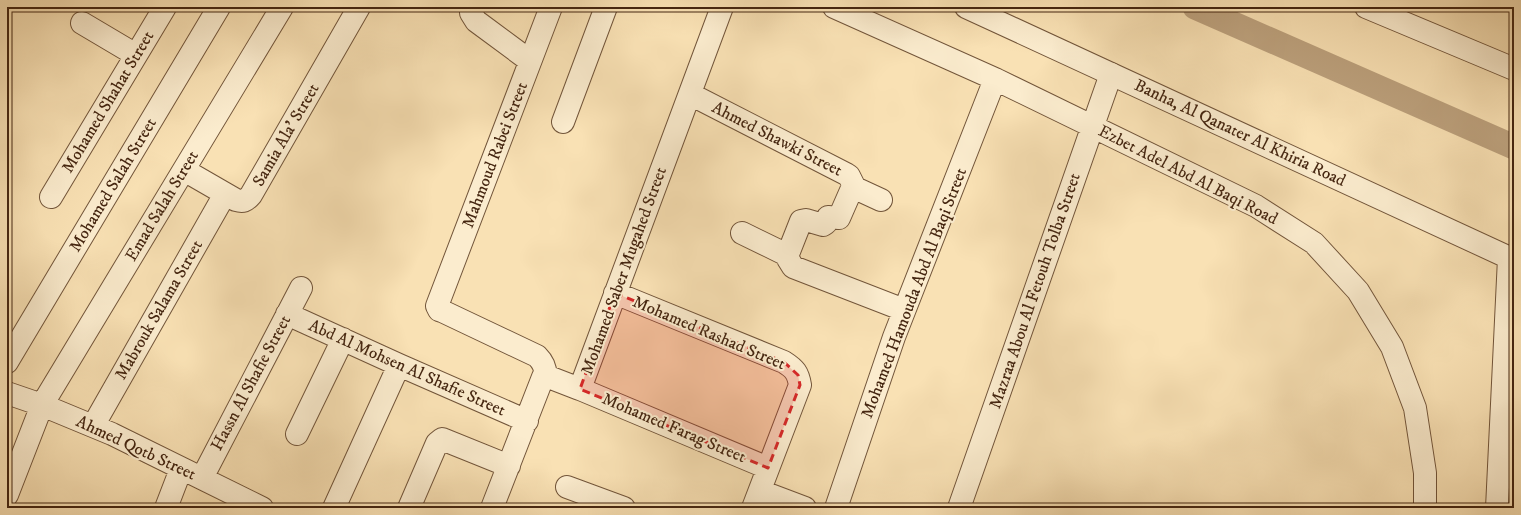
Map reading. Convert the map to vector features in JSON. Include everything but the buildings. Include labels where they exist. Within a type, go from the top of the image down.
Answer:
[{"type":"street","name":"Mohamed Shahat Street","points":[[51,198],[165,7]]},
{"type":"street","name":"Mohamed Salah Street","points":[[7,362],[219,7]]},
{"type":"street","name":"Emad Salah Street","points":[[7,495],[42,405],[282,7]]},
{"type":"street","name":"Samia Ala' Street","points":[[184,170],[225,194],[242,202],[247,200],[359,7]]},
{"type":"street","points":[[471,7],[471,13],[476,21],[530,61]]},
{"type":"street","name":"Mahmoud Rabei Street","points":[[546,376],[545,368],[537,356],[439,310],[437,306],[551,7]]},
{"type":"street","points":[[563,122],[606,7]]},
{"type":"street","name":"Mohamed Saber Mugahed Street","points":[[546,376],[580,389],[722,7]]},
{"type":"street","name":"Ezbet Adel Abd Al Baqi Road","points":[[834,7],[995,79],[1256,206],[1314,243],[1358,291],[1392,347],[1415,408],[1425,473],[1424,508]]},
{"type":"street","name":"Banha, Al Qanater Al Khiria Road","points":[[966,7],[1512,259]]},
{"type":"street","points":[[1366,7],[1514,69]]},
{"type":"street","points":[[82,23],[136,55]]},
{"type":"street","name":"Mazraa Abou Al Fetouh Tolba Street","points":[[959,508],[1111,74]]},
{"type":"street","name":"Mohamed Hamouda Abd Al Baqi Street","points":[[836,508],[904,310],[995,79]]},
{"type":"street","name":"Ahmed Shawki Street","points":[[690,94],[846,174],[850,178],[853,186],[881,200]]},
{"type":"street","points":[[853,186],[839,218],[828,217],[826,223],[823,225],[806,220],[801,221],[788,254],[788,259],[792,267],[904,310]]},
{"type":"street","name":"Mabrouk Salama Street","points":[[93,426],[225,194]]},
{"type":"street","points":[[742,234],[788,254]]},
{"type":"street","points":[[1497,508],[1512,259]]},
{"type":"street","name":"Hassn Al Shafie Street","points":[[202,478],[301,288]]},
{"type":"street","name":"Mohamed Rashad Street","points":[[615,293],[784,362],[798,375],[800,386],[756,500]]},
{"type":"street","name":"Abd Al Mohsen Al Shafie Street","points":[[287,314],[527,421]]},
{"type":"street","points":[[297,434],[343,339]]},
{"type":"street","points":[[334,508],[399,365]]},
{"type":"street","points":[[492,508],[527,421],[541,381],[546,376]]},
{"type":"street","name":"Mohamed Farag Street","points":[[580,389],[768,468]]},
{"type":"street","name":"Ahmed Qotb Street","points":[[7,393],[42,405],[112,434],[202,478],[241,503],[262,508]]},
{"type":"street","points":[[408,508],[437,444],[442,439],[509,466]]},
{"type":"street","points":[[166,508],[181,469]]},
{"type":"street","points":[[567,487],[624,508]]},
{"type":"street","points":[[756,500],[804,508]]},
{"type":"highlighted area","points":[[615,293],[784,362],[798,375],[800,385],[768,468],[580,389]]},
{"type":"waterway","points":[[1195,7],[1514,147]]}]
